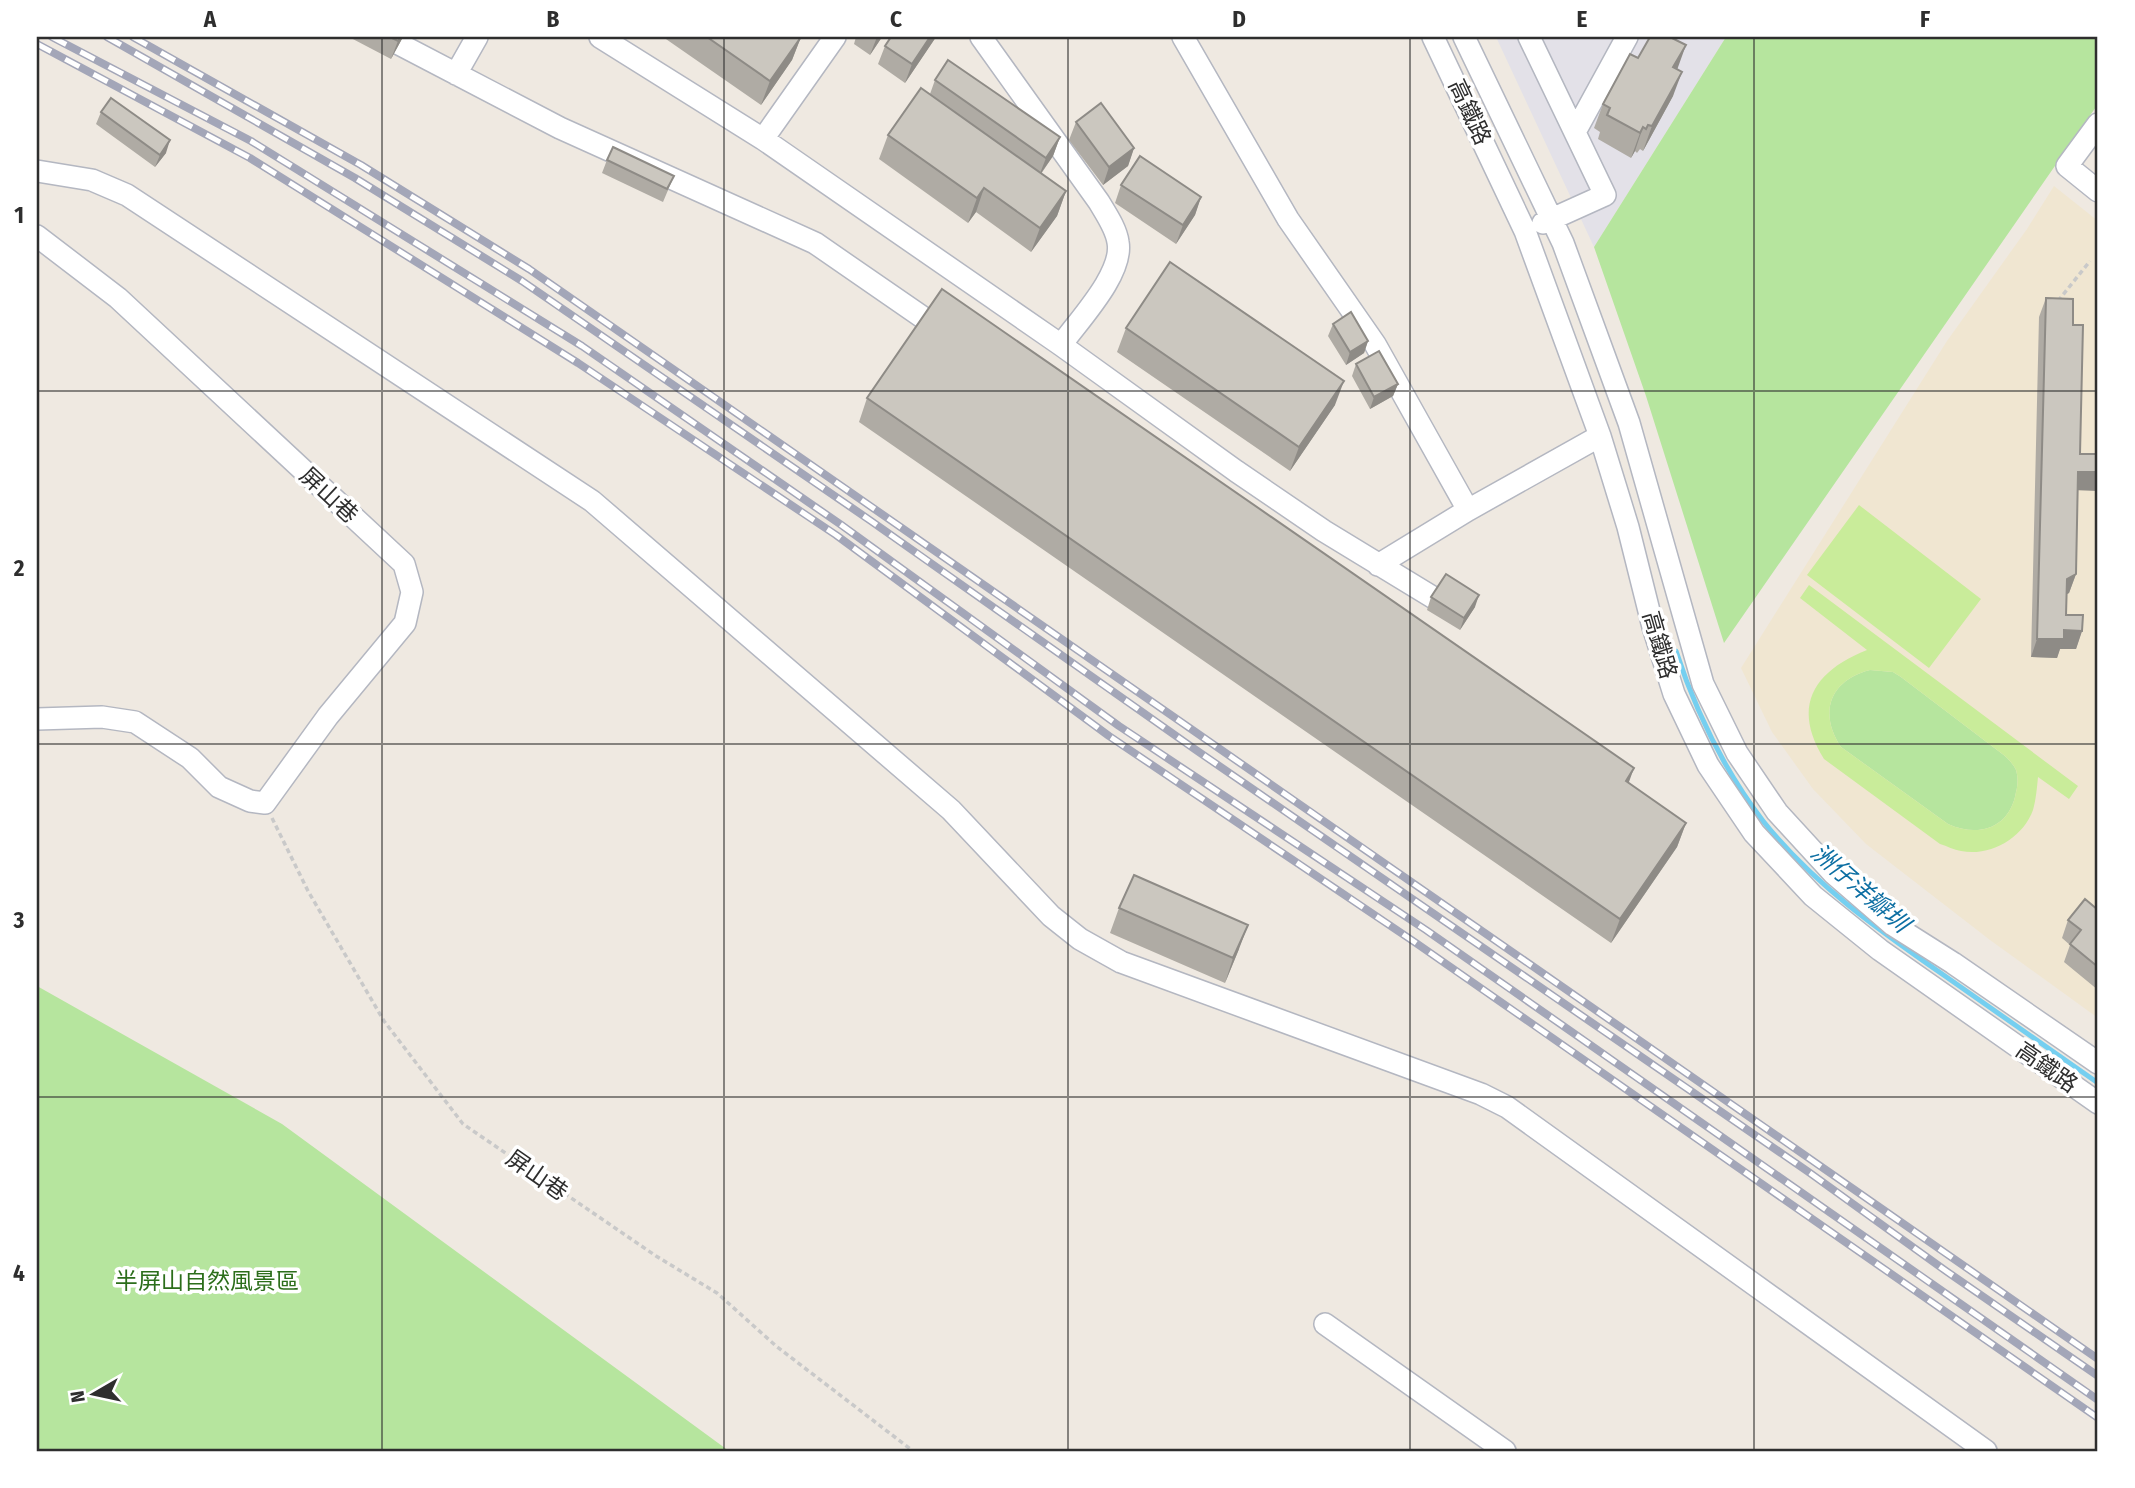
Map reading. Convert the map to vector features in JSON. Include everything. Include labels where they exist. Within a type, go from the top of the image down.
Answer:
[{"type":"street","points":[[456,74],[477,37]]},
{"type":"street","points":[[600,37],[763,139],[971,295],[1062,345],[1324,531],[1434,598]]},
{"type":"street","points":[[763,139],[835,37]]},
{"type":"street","points":[[981,37],[1099,202],[1110,219],[1118,241],[1118,258],[1112,275],[1062,345]]},
{"type":"street","points":[[1183,37],[1288,219],[1375,344],[1468,510]]},
{"type":"street","name":"高鐵路","points":[[1433,37],[1525,231],[1600,436],[1674,694],[1708,765],[1754,833],[1813,896],[1880,950],[2098,1103]]},
{"type":"street","name":"高鐵路","points":[[1464,37],[1553,219],[1629,424],[1703,684],[1737,753],[1777,812],[1833,873],[1893,925],[1953,962],[2098,1063]]},
{"type":"street","points":[[1525,231],[1605,195],[1529,37]]},
{"type":"street","points":[[1575,132],[1626,37]]},
{"type":"street","points":[[399,44],[560,128],[815,243],[928,321]]},
{"type":"street","points":[[2098,124],[2067,166],[2098,191]]},
{"type":"street","points":[[37,170],[92,180],[127,195],[592,501],[951,810],[1051,916],[1080,939],[1121,962],[1481,1094],[1507,1107],[1986,1451]]},
{"type":"street","name":"屏山巷","points":[[37,236],[118,299],[404,564],[412,592],[405,624],[328,716],[265,803]]},
{"type":"street","points":[[1378,565],[1468,510],[1600,436]]},
{"type":"street","points":[[1398,605],[1412,585]]},
{"type":"street","points":[[37,719],[102,717],[135,722],[190,758],[219,787],[250,801],[265,803]]},
{"type":"street","points":[[1325,1324],[1505,1451]]},
{"type":"path","points":[[2057,308],[2062,295],[2090,261]]},
{"type":"path","name":"屏山巷","points":[[265,803],[308,891],[384,1021],[463,1124],[656,1256],[717,1293],[776,1346],[912,1451]]},
{"type":"shaded area","points":[[1496,37],[1726,37],[1594,247]]},
{"type":"shaded area","points":[[2054,186],[2098,221],[2098,1018],[1990,940],[1866,844],[1813,789],[1772,732],[1741,668],[1947,341],[2027,229]]},
{"type":"green space","points":[[1726,37],[2098,37],[2098,104],[1724,643],[1646,396],[1594,247]]},
{"type":"green space","points":[[1859,505],[1981,599],[1929,668],[1807,575]]},
{"type":"green space","points":[[1809,585],[2078,786],[2069,799],[2038,777],[2033,810],[2022,829],[1994,848],[1961,851],[1940,844],[1824,759],[1809,723],[1813,692],[1833,668],[1867,650],[1800,598]],"holes":[[[1870,670],[1893,672],[2013,764],[2017,775],[2017,789],[2013,804],[2000,822],[1982,830],[1948,824],[1841,747],[1830,722],[1832,700],[1837,690],[1845,681]]]},
{"type":"green space","points":[[1870,670],[1893,672],[1901,677],[2011,763],[2017,772],[2017,789],[2013,804],[2000,822],[1982,830],[1948,824],[1841,747],[1830,722],[1832,700],[1845,681]]},
{"type":"green space","name":"半屏山自然風景區","points":[[37,986],[282,1124],[729,1451],[37,1451]]},
{"type":"building","points":[[707,37],[801,37],[770,81]]},
{"type":"building","points":[[891,37],[930,37],[912,64],[885,46]]},
{"type":"building","points":[[1650,37],[1670,37],[1686,45],[1673,67],[1682,72],[1652,126],[1648,125],[1646,129],[1643,127],[1640,133],[1607,115],[1610,108],[1603,104],[1630,54],[1638,58]]},
{"type":"building","points":[[948,60],[1060,137],[1046,158],[935,80]]},
{"type":"building","points":[[921,88],[1066,191],[1040,228],[984,188],[977,198],[888,135]]},
{"type":"building","points":[[111,98],[170,140],[160,155],[101,112]]},
{"type":"building","points":[[1101,103],[1134,148],[1109,167],[1076,122]]},
{"type":"building","points":[[613,147],[674,176],[667,189],[607,160]]},
{"type":"building","points":[[1140,156],[1201,197],[1183,225],[1121,185]]},
{"type":"building","points":[[1170,262],[1344,381],[1299,447],[1126,328]]},
{"type":"building","points":[[942,289],[1634,768],[1626,781],[1686,823],[1620,919],[867,398]]},
{"type":"building","points":[[2046,298],[2073,299],[2073,325],[2083,325],[2080,454],[2098,454],[2098,472],[2078,472],[2076,574],[2067,579],[2066,615],[2083,615],[2082,631],[2064,630],[2064,639],[2037,639]]},
{"type":"building","points":[[1351,312],[1368,341],[1350,352],[1333,324]]},
{"type":"building","points":[[1379,351],[1398,384],[1374,397],[1356,364]]},
{"type":"building","points":[[1446,574],[1479,595],[1464,618],[1431,597]]},
{"type":"building","points":[[1134,875],[1248,925],[1233,958],[1119,908]]},
{"type":"building","points":[[2085,899],[2098,910],[2098,967],[2070,944],[2081,930],[2068,920]]},
{"type":"waterway","name":"洲仔洋瓣圳","points":[[1676,651],[1702,718],[1736,782],[1763,821],[1803,865],[1825,886],[1896,942],[2098,1083]]},
{"type":"railway","points":[[52,37],[251,141],[582,346],[840,524],[1119,726],[1426,930],[2098,1400]]},
{"type":"railway","points":[[107,37],[355,178],[522,281],[1810,1173],[2098,1376]]},
{"type":"railway","points":[[133,37],[361,165],[529,269],[2098,1359]]},
{"type":"railway","points":[[37,44],[250,158],[578,363],[836,535],[1109,736],[1416,943],[2098,1418]]}]
